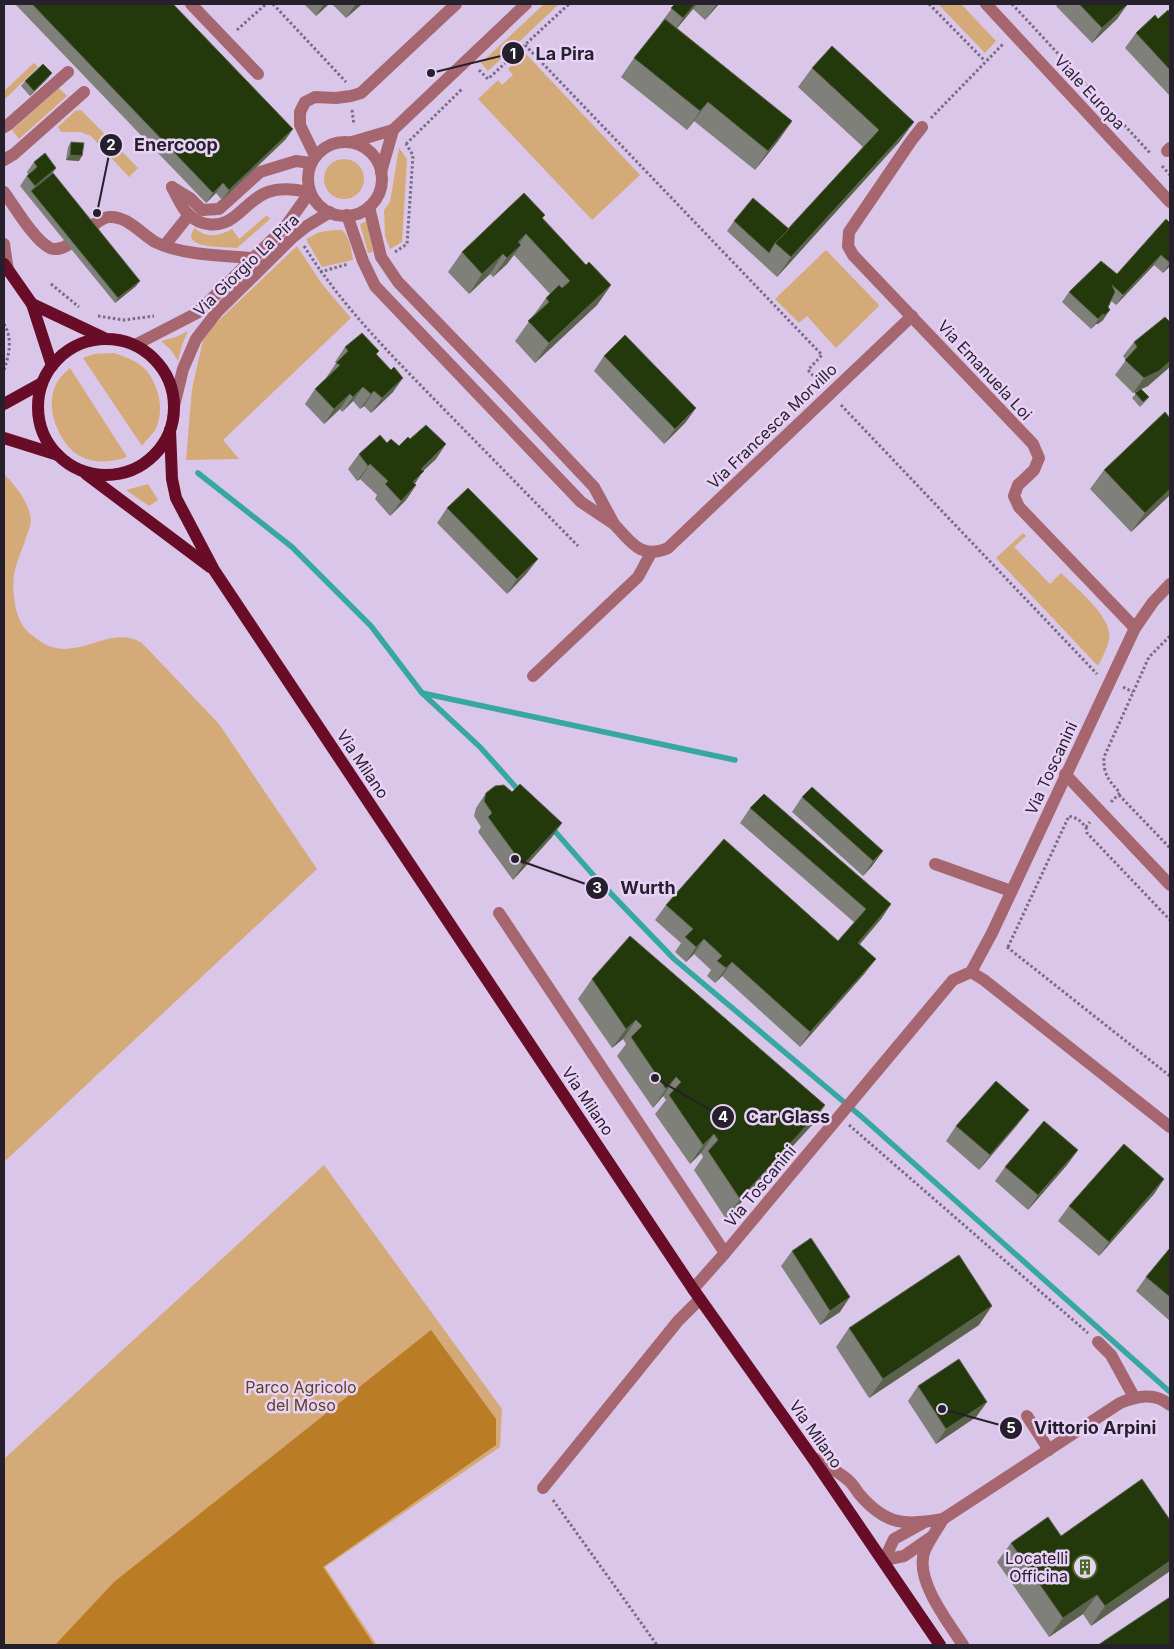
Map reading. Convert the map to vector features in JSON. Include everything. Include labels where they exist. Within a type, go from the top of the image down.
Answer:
[{"type":"main road","name":"Via Milano","points":[[6,267],[32,304],[52,366]]},
{"type":"main road","name":"Via Milano","points":[[32,304],[105,339]]},
{"type":"main road","name":"Via Milano","points":[[214,570],[80,470],[68,464],[58,455],[46,439],[39,421],[38,402],[42,382],[62,354],[75,346],[90,341],[105,339],[121,340],[135,345],[151,356],[164,370],[171,388],[174,406],[170,430],[172,479],[176,498],[214,570],[697,1294],[812,1456],[940,1645]]},
{"type":"main road","points":[[4,404],[42,382]]},
{"type":"main road","name":"Via Milano","points":[[80,470],[98,475],[116,474],[134,469],[150,460],[162,446],[170,430]]},
{"type":"main road","points":[[4,438],[58,455]]},
{"type":"street","points":[[191,4],[258,74]]},
{"type":"street","points":[[352,142],[371,152],[377,161],[382,181],[380,191],[369,207],[359,213],[347,215],[330,212],[321,207],[310,192],[308,180],[313,159],[300,125],[300,112],[305,102],[314,97],[336,98],[361,93],[456,4]]},
{"type":"street","points":[[310,192],[283,188],[269,191],[257,197],[233,218],[217,225],[207,224],[189,214],[172,187],[190,198],[202,210],[211,211],[219,209],[260,172],[296,161],[313,159],[328,146],[340,142],[352,142],[393,130],[526,4]]},
{"type":"street","name":"Viale Europa","points":[[986,4],[1170,202]]},
{"type":"street","points":[[4,127],[68,72]]},
{"type":"street","points":[[4,160],[14,154],[84,92]]},
{"type":"street","name":"Via Emanuela Loi","points":[[922,127],[849,232],[848,246],[853,255],[1033,444],[1039,458],[1034,470],[1018,485],[1014,496],[1018,507],[1135,628]]},
{"type":"street","points":[[381,172],[393,130]]},
{"type":"street","points":[[283,188],[297,201],[298,209]]},
{"type":"street","points":[[4,192],[37,238],[51,248],[63,248],[107,217],[122,218],[156,242],[180,250],[253,258]]},
{"type":"street","name":"Via Giorgio La Pira","points":[[135,345],[197,313],[285,228],[310,192]]},
{"type":"street","points":[[369,207],[381,257],[398,282],[594,487],[614,524]]},
{"type":"street","name":"Via Giorgio La Pira","points":[[174,406],[184,369],[196,339],[217,312],[296,235],[330,212]]},
{"type":"street","points":[[165,245],[189,214]]},
{"type":"street","points":[[347,215],[363,261],[375,286],[581,502],[614,524],[636,547],[651,553],[638,577],[532,676]]},
{"type":"street","points":[[4,244],[6,267]]},
{"type":"street","name":"Via Francesca Morvillo","points":[[651,553],[668,548],[912,316]]},
{"type":"street","points":[[451,366],[467,352]]},
{"type":"street","points":[[495,413],[511,399]]},
{"type":"street","name":"Via Toscanini","points":[[543,1488],[678,1321],[725,1253],[953,980],[971,972],[992,933],[1109,679],[1135,628],[1153,602],[1170,584]]},
{"type":"street","points":[[1065,774],[1170,885]]},
{"type":"street","points":[[935,864],[1011,891]]},
{"type":"street","name":"Via Milano","points":[[498,913],[725,1253]]},
{"type":"street","points":[[971,972],[984,980],[1170,1127]]},
{"type":"street","points":[[1098,1342],[1111,1355],[1134,1397]]},
{"type":"street","points":[[812,1456],[849,1480],[858,1494],[876,1512],[894,1521],[923,1523],[943,1519],[1120,1403],[1134,1397],[1148,1396],[1162,1398],[1170,1405]]},
{"type":"street","points":[[1027,1416],[1049,1450]]},
{"type":"street","points":[[943,1519],[925,1551],[923,1571],[932,1597],[963,1645]]},
{"type":"street","points":[[884,1560],[894,1539],[923,1523]]},
{"type":"street","points":[[884,1560],[904,1556],[934,1536]]},
{"type":"path","points":[[226,41],[266,4]]},
{"type":"path","points":[[273,4],[344,79],[351,96],[354,125]]},
{"type":"path","points":[[469,58],[488,79],[569,4]]},
{"type":"path","points":[[930,4],[985,61]]},
{"type":"path","points":[[1012,4],[1170,175]]},
{"type":"path","points":[[922,127],[985,61],[1014,34]]},
{"type":"path","points":[[525,45],[822,355],[808,370],[830,394],[1097,674],[1133,692]]},
{"type":"path","points":[[474,78],[480,71]]},
{"type":"path","points":[[406,144],[467,84]]},
{"type":"path","points":[[296,235],[320,272],[345,304],[407,371],[578,546]]},
{"type":"path","points":[[52,284],[78,307],[86,310]]},
{"type":"path","points":[[94,314],[102,318],[124,320],[155,316],[162,313]]},
{"type":"path","points":[[4,324],[8,331],[10,353],[4,370]]},
{"type":"path","points":[[1170,636],[1149,657],[1104,757],[1103,768],[1107,778],[1120,793],[1118,795],[1170,848]]},
{"type":"path","points":[[1086,827],[1118,795]]},
{"type":"path","points":[[1008,947],[1069,816],[1078,818],[1086,827],[1087,833],[1170,920]]},
{"type":"path","points":[[992,933],[1170,1076]]},
{"type":"path","points":[[840,1116],[1098,1342]]},
{"type":"path","points":[[543,1488],[657,1645]]},
{"type":"green space","points":[[544,4],[559,4],[488,71],[481,63]]},
{"type":"green space","points":[[938,4],[961,4],[996,41],[985,53]]},
{"type":"green space","points":[[525,53],[640,175],[592,220],[478,99],[498,80],[502,85],[513,75],[508,69]]},
{"type":"green space","points":[[34,63],[38,67],[4,100],[4,91]]},
{"type":"green space","points":[[59,88],[67,96],[19,139],[12,130]]},
{"type":"green space","points":[[81,110],[138,168],[129,177],[91,136],[80,132],[61,132],[58,127],[75,111]]},
{"type":"green space","points":[[399,148],[407,159],[402,242],[390,249],[385,236],[384,210],[390,202]]},
{"type":"green space","points":[[344,159],[358,165],[364,179],[358,193],[344,199],[330,193],[324,179],[330,165]]},
{"type":"green space","points":[[267,215],[270,219],[237,248],[205,245],[193,240],[191,235],[195,228],[208,235],[223,233],[232,229],[239,239]]},
{"type":"green space","points":[[367,221],[373,252],[368,253],[360,224]]},
{"type":"green space","points":[[342,230],[347,236],[353,260],[322,267],[306,239],[320,232]]},
{"type":"green space","points":[[297,246],[322,284],[351,318],[223,440],[239,459],[186,460],[192,389],[203,340],[215,324]]},
{"type":"green space","points":[[826,250],[879,306],[836,348],[807,316],[799,323],[775,299]]},
{"type":"green space","points":[[188,331],[178,361],[171,350],[161,341]]},
{"type":"green space","points":[[114,353],[142,366],[150,375],[157,389],[160,405],[159,421],[155,430],[142,446],[83,358],[94,354]]},
{"type":"green space","points":[[70,368],[127,457],[108,461],[87,459],[75,453],[62,438],[54,419],[52,398],[54,388],[59,379]]},
{"type":"green space","points":[[4,474],[23,498],[31,518],[13,580],[16,607],[24,628],[37,639],[51,647],[65,649],[116,638],[129,638],[142,643],[219,724],[317,869],[4,1162]]},
{"type":"green space","points":[[148,484],[158,500],[149,506],[126,490]]},
{"type":"green space","points":[[1023,533],[1026,536],[1014,547],[1050,584],[1061,573],[1084,595],[1106,622],[1109,640],[1098,666],[996,558]]},
{"type":"green space","name":"Parco Agricolo del Moso","points":[[324,1165],[502,1409],[500,1447],[325,1567],[377,1645],[4,1645],[4,1459]]},
{"type":"shaded area","points":[[431,1330],[496,1419],[496,1445],[323,1567],[374,1645],[55,1645],[114,1582]]},
{"type":"building","points":[[32,4],[173,4],[293,129],[229,190],[223,183],[213,193]]},
{"type":"building","points":[[675,4],[695,4],[683,18],[671,8]]},
{"type":"building","points":[[1079,4],[1126,4],[1127,5],[1102,28]]},
{"type":"building","points":[[1168,10],[1170,13],[1170,70],[1136,33],[1155,15],[1158,19]]},
{"type":"building","points":[[665,19],[792,121],[768,151],[708,102],[700,111],[634,58]]},
{"type":"building","points":[[832,46],[914,122],[791,257],[775,243],[879,130],[812,68]]},
{"type":"building","points":[[43,64],[52,73],[34,91],[25,81]]},
{"type":"building","points":[[71,142],[84,143],[82,156],[70,155]]},
{"type":"building","points":[[45,153],[56,168],[35,186],[27,176],[37,167],[34,162]]},
{"type":"building","points":[[53,173],[140,281],[118,298],[31,191]]},
{"type":"building","points":[[524,193],[545,215],[542,218],[586,265],[589,262],[611,285],[549,343],[528,321],[549,302],[546,298],[559,285],[562,288],[570,281],[526,234],[518,242],[521,245],[507,258],[503,254],[482,274],[462,252]]},
{"type":"building","points":[[753,198],[789,229],[775,243],[769,253],[734,221]]},
{"type":"building","points":[[1166,219],[1170,223],[1170,263],[1161,255],[1123,295],[1112,285],[1115,292],[1108,307],[1110,310],[1105,315],[1103,314],[1098,319],[1069,292],[1101,261],[1117,274]]},
{"type":"building","points":[[1165,317],[1170,322],[1170,361],[1159,371],[1144,378],[1125,360],[1137,347],[1134,342]]},
{"type":"building","points":[[362,333],[379,351],[376,354],[391,370],[394,367],[403,378],[382,398],[374,391],[371,394],[363,387],[353,397],[350,394],[334,409],[315,389],[340,365],[336,363],[348,351],[345,347]]},
{"type":"building","points":[[625,335],[696,408],[675,429],[604,356]]},
{"type":"building","points":[[1141,389],[1149,397],[1143,402],[1135,393]]},
{"type":"building","points":[[1165,412],[1170,418],[1170,489],[1145,513],[1104,470]]},
{"type":"building","points":[[426,425],[446,444],[421,469],[424,471],[413,482],[416,485],[401,501],[385,484],[388,481],[370,464],[368,466],[359,454],[380,435],[387,443],[391,439],[399,446],[408,437],[410,439]]},
{"type":"building","points":[[468,488],[538,559],[517,579],[447,508]]},
{"type":"building","points":[[520,784],[562,823],[523,865],[488,817],[492,813],[484,801],[486,793],[495,786],[504,785],[512,792]]},
{"type":"building","points":[[812,787],[883,851],[873,861],[802,797]]},
{"type":"building","points":[[764,794],[891,904],[858,943],[876,959],[810,1032],[732,962],[726,968],[717,961],[722,956],[704,939],[696,947],[685,937],[693,929],[666,905],[724,839],[838,941],[866,909],[750,808]]},
{"type":"building","points":[[630,936],[825,1105],[740,1199],[708,1151],[718,1140],[714,1134],[703,1145],[669,1095],[681,1082],[676,1077],[666,1089],[631,1037],[642,1026],[636,1020],[626,1029],[592,979]]},
{"type":"building","points":[[996,1081],[1029,1110],[990,1155],[956,1126]]},
{"type":"building","points":[[1044,1121],[1078,1150],[1038,1195],[1005,1167]]},
{"type":"building","points":[[1124,1144],[1164,1179],[1109,1242],[1069,1206]]},
{"type":"building","points":[[811,1238],[850,1297],[830,1311],[792,1251]]},
{"type":"building","points":[[1170,1248],[1170,1297],[1146,1277]]},
{"type":"building","points":[[959,1255],[992,1306],[883,1379],[849,1328]]},
{"type":"building","points":[[959,1359],[987,1402],[946,1429],[918,1386]]},
{"type":"building","name":"Locatelli Officina","points":[[1142,1479],[1170,1520],[1170,1561],[1105,1606],[1097,1595],[1063,1618],[1011,1543],[1048,1517],[1061,1536]]},
{"type":"building","points":[[1170,1597],[1170,1645],[1098,1645]]},
{"type":"waterway","points":[[198,473],[292,547],[371,626],[422,693],[480,747],[521,793]]},
{"type":"waterway","points":[[422,693],[735,760]]},
{"type":"waterway","points":[[552,828],[595,877],[674,959],[863,1118],[1170,1392]]},
{"type":"place","name":"La Pira","points":[[431,73]]},
{"type":"place","name":"Enercoop","points":[[97,213]]},
{"type":"place","name":"Wurth","points":[[515,859]]},
{"type":"place","name":"Car Glass","points":[[655,1078]]},
{"type":"place","name":"Vittorio Arpini","points":[[942,1409]]},
{"type":"place","name":"Locatelli Officina","points":[[1085,1567]]}]
